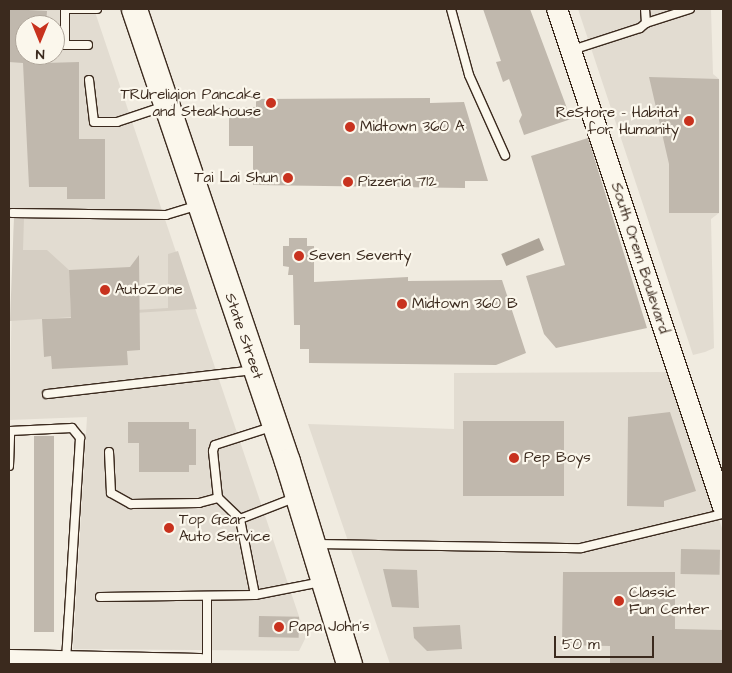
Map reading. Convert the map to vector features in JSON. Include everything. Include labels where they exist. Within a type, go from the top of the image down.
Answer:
[{"type":"main road","name":"State Street","points":[[134,9],[275,426],[310,544],[350,664]]},
{"type":"street","name":"South Orem Boulevard","points":[[557,9],[723,507]]},
{"type":"street","points":[[15,661],[201,664]]},
{"type":"lane","points":[[88,45],[65,45],[65,9],[97,9]]},
{"type":"lane","points":[[451,9],[469,75],[505,156]]},
{"type":"lane","points":[[645,9],[646,23]]},
{"type":"lane","points":[[571,50],[690,9]]},
{"type":"lane","points":[[89,80],[94,122],[117,122],[166,106]]},
{"type":"lane","points":[[12,213],[166,216],[200,204]]},
{"type":"lane","points":[[47,394],[256,370]]},
{"type":"lane","points":[[255,595],[240,519],[218,498],[215,445],[275,426]]},
{"type":"lane","points":[[9,466],[10,431],[72,428],[80,438],[66,661]]},
{"type":"lane","points":[[109,452],[111,493],[131,504],[199,503],[218,498]]},
{"type":"lane","points":[[240,519],[297,497]]},
{"type":"lane","points":[[310,544],[581,548],[723,514]]},
{"type":"lane","points":[[100,597],[255,595],[323,582]]},
{"type":"lane","points":[[208,596],[208,664]]},
{"type":"shaded area","points":[[9,9],[94,9],[306,637],[299,651],[73,649],[87,417],[9,420],[14,218],[9,217]]},
{"type":"shaded area","points":[[578,9],[711,9],[713,74],[719,79],[719,213],[711,219],[714,348],[705,352],[693,355]]},
{"type":"shaded area","points":[[14,218],[24,218],[23,250],[47,250],[69,270],[71,314],[168,308],[168,254],[178,251],[197,309],[10,321]]},
{"type":"shaded area","points":[[539,238],[544,250],[506,266],[501,254]]},
{"type":"shaded area","points":[[670,372],[723,531],[723,664],[390,664],[308,424],[454,429],[454,373]]},
{"type":"building","points":[[9,9],[47,11],[47,15],[15,15],[15,62],[9,62]]},
{"type":"building","points":[[483,9],[530,9],[571,119],[524,135],[519,121],[522,115],[509,79],[503,82],[496,62],[501,61]]},
{"type":"building","points":[[65,62],[79,62],[79,139],[105,139],[105,199],[67,199],[67,187],[29,187],[23,65],[65,65]]},
{"type":"building","name":"ReStore - Habitat for Humanity","points":[[649,77],[719,79],[719,213],[669,213],[669,164]]},
{"type":"building","name":"Midtown 360 A","points":[[430,98],[430,103],[464,102],[488,181],[465,181],[465,188],[253,185],[253,146],[229,146],[229,108],[256,107],[256,99]]},
{"type":"building","points":[[588,138],[647,328],[556,348],[544,334],[526,276],[565,265],[531,156]]},
{"type":"building","name":"Midtown 360 B","points":[[289,238],[307,238],[307,246],[314,246],[314,282],[408,277],[408,281],[502,280],[526,353],[496,365],[309,363],[309,349],[300,349],[300,325],[294,325],[293,275],[288,275],[289,267],[283,266],[283,246],[289,246]]},
{"type":"building","points":[[139,255],[140,350],[127,351],[128,365],[52,369],[51,356],[44,357],[42,319],[71,318],[69,270],[130,267]]},
{"type":"building","points":[[670,412],[696,491],[664,501],[664,507],[627,506],[628,417]]},
{"type":"building","name":"Pep Boys","points":[[463,421],[564,421],[564,496],[463,496]]},
{"type":"building","points":[[128,422],[189,422],[189,429],[196,429],[196,465],[189,465],[189,472],[139,472],[139,443],[128,443]]},
{"type":"building","points":[[34,436],[54,436],[54,632],[34,632]]},
{"type":"building","points":[[681,549],[720,550],[720,575],[681,574]]},
{"type":"building","points":[[383,569],[417,570],[419,608],[392,607]]},
{"type":"building","name":"Classic Fun Center","points":[[563,572],[675,572],[675,629],[723,630],[723,664],[610,664],[610,646],[562,645]]},
{"type":"building","name":"Papa John's","points":[[259,616],[299,617],[299,638],[259,637]]},
{"type":"building","points":[[460,625],[462,649],[427,651],[414,638],[413,627]]},
{"type":"place","name":"TRUreligion Pancake and Steakhouse","points":[[271,103]]},
{"type":"place","name":"ReStore - Habitat for Humanity","points":[[689,121]]},
{"type":"place","name":"Midtown 360 A","points":[[350,127]]},
{"type":"place","name":"Tai Lai Shun","points":[[288,178]]},
{"type":"place","name":"Pizzeria 712","points":[[348,182]]},
{"type":"place","name":"Seven Seventy","points":[[299,256]]},
{"type":"place","name":"AutoZone","points":[[105,290]]},
{"type":"place","name":"Midtown 360 B","points":[[402,304]]},
{"type":"place","name":"Pep Boys","points":[[514,458]]},
{"type":"place","name":"Top Gear Auto Service","points":[[169,528]]},
{"type":"place","name":"Classic Fun Center","points":[[619,601]]},
{"type":"place","name":"Papa John's","points":[[279,627]]}]
